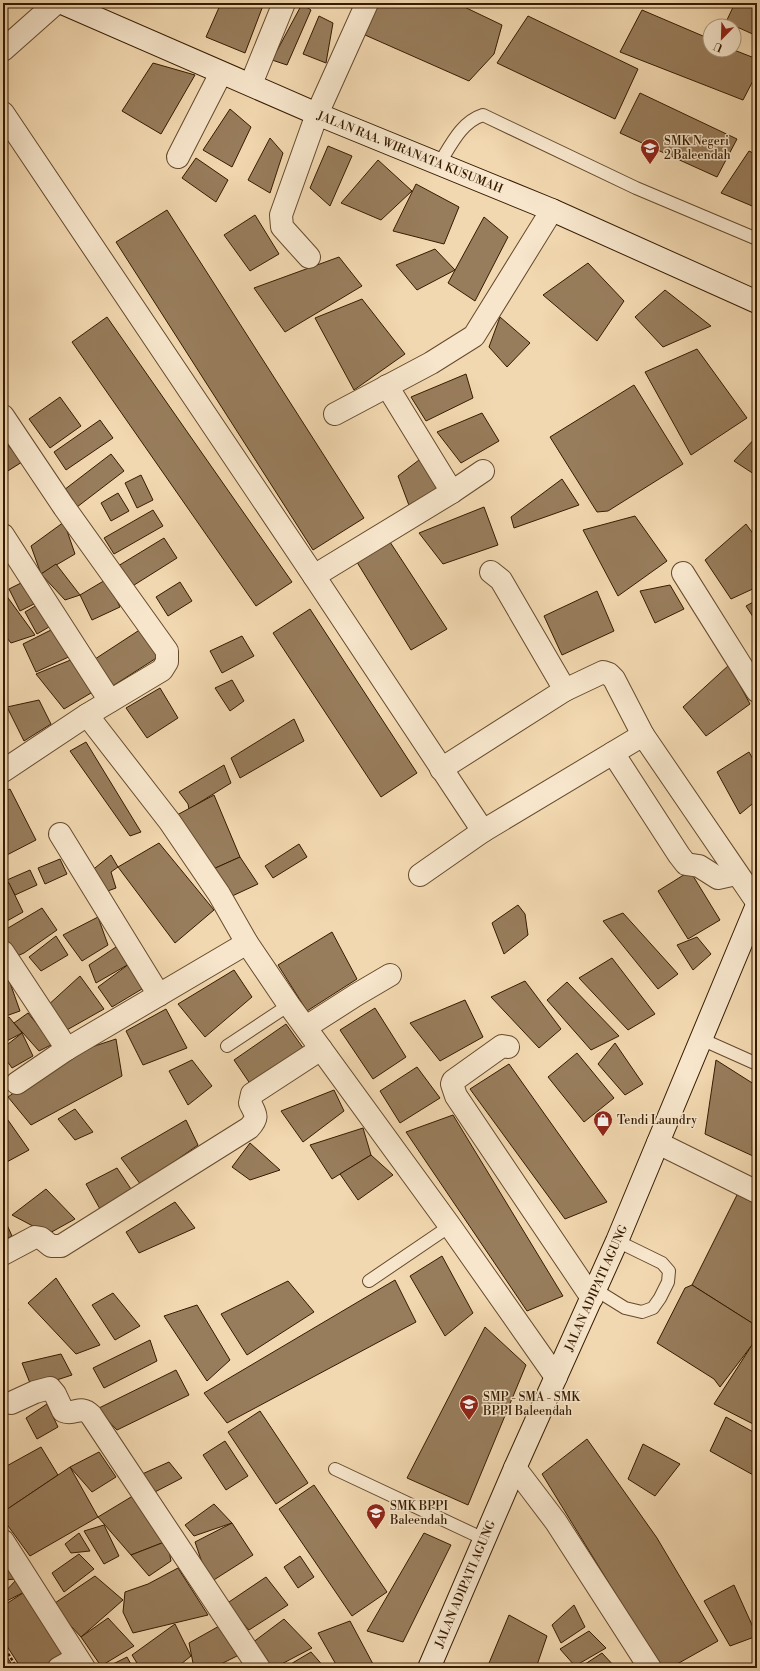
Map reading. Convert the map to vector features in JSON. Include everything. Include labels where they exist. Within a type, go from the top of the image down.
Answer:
[{"type":"street","points":[[3,50],[56,3]]},
{"type":"street","name":"JALAN RAA. WIRANATA KUSUMAH","points":[[62,3],[317,114],[552,210],[757,302]]},
{"type":"street","points":[[251,84],[284,3]]},
{"type":"street","points":[[309,257],[282,227],[280,220],[281,215],[317,114],[367,3]]},
{"type":"street","points":[[178,157],[221,73]]},
{"type":"street","points":[[3,113],[314,576],[483,831]]},
{"type":"street","points":[[335,414],[431,363],[474,336],[552,210]]},
{"type":"street","points":[[387,386],[452,492]]},
{"type":"street","points":[[3,416],[64,507],[167,651],[167,662],[162,670],[87,715],[3,770]]},
{"type":"street","points":[[314,576],[452,492],[483,471]]},
{"type":"street","points":[[3,534],[110,701]]},
{"type":"street","points":[[491,572],[501,580],[565,690]]},
{"type":"street","points":[[683,573],[757,691]]},
{"type":"street","points":[[442,769],[565,690],[604,672],[609,674],[614,679],[643,735],[757,904]]},
{"type":"street","points":[[87,715],[170,822],[219,894],[247,943],[289,1005],[450,1226],[556,1377]]},
{"type":"street","points":[[420,875],[483,831],[643,735]]},
{"type":"street","points":[[614,753],[686,864],[699,866],[718,878],[736,874]]},
{"type":"street","points":[[60,834],[159,994]]},
{"type":"street","name":"JALAN ADIPATI AGUNG","points":[[429,1668],[515,1468],[617,1241],[757,904]]},
{"type":"street","points":[[17,1083],[67,1049],[247,943]]},
{"type":"street","points":[[5,960],[67,1049]]},
{"type":"street","points":[[306,1028],[356,995],[390,976]]},
{"type":"street","points":[[511,1049],[502,1046],[453,1081],[453,1089],[456,1096],[594,1294]]},
{"type":"street","points":[[3,1254],[35,1237],[41,1238],[51,1246],[62,1246],[249,1128],[256,1119],[256,1114],[250,1103],[252,1094],[321,1049]]},
{"type":"street","points":[[658,1144],[757,1192]]},
{"type":"street","points":[[6,1400],[50,1388],[55,1394],[62,1410],[69,1413],[82,1409],[86,1410],[91,1415],[259,1668]]},
{"type":"street","points":[[515,1468],[556,1522],[650,1668]]},
{"type":"street","points":[[3,1541],[73,1665]]},
{"type":"lane","points":[[439,164],[459,132],[473,118],[483,115],[636,188],[757,239]]},
{"type":"lane","points":[[227,1046],[289,1005]]},
{"type":"lane","points":[[701,1039],[757,1064]]},
{"type":"lane","points":[[369,1281],[450,1226]]},
{"type":"lane","points":[[594,1294],[625,1308],[642,1312],[653,1308],[668,1282],[669,1271],[662,1263],[617,1241]]},
{"type":"lane","points":[[335,1469],[484,1539]]},
{"type":"path","points":[[3,1645],[17,1668]]},
{"type":"building","points":[[221,3],[264,3],[245,53],[206,37]]},
{"type":"building","points":[[369,3],[456,3],[502,25],[494,54],[469,81],[356,31]]},
{"type":"building","points":[[735,3],[757,3],[757,36],[742,29],[742,18],[728,18]]},
{"type":"building","points":[[302,4],[311,10],[287,65],[272,60]]},
{"type":"building","points":[[642,10],[702,36],[702,58],[742,58],[742,53],[757,59],[757,73],[743,100],[620,52]]},
{"type":"building","points":[[319,16],[333,23],[326,63],[303,54]]},
{"type":"building","points":[[528,16],[638,69],[615,119],[497,63]]},
{"type":"building","points":[[153,63],[195,75],[161,134],[122,111]]},
{"type":"building","points":[[640,93],[737,139],[717,177],[620,133]]},
{"type":"building","points":[[230,109],[251,127],[232,167],[203,150]]},
{"type":"building","points":[[270,138],[283,153],[270,193],[248,180]]},
{"type":"building","points":[[328,146],[352,156],[330,206],[310,188]]},
{"type":"building","points":[[749,151],[757,155],[757,208],[721,193]]},
{"type":"building","points":[[196,158],[228,180],[216,202],[182,178]]},
{"type":"building","points":[[378,160],[412,191],[381,220],[341,203]]},
{"type":"building","points":[[416,184],[459,207],[444,244],[393,231]]},
{"type":"building","points":[[167,210],[364,518],[313,550],[116,242]]},
{"type":"building","points":[[255,215],[279,254],[250,271],[224,235]]},
{"type":"building","points":[[484,217],[508,237],[475,301],[448,283]]},
{"type":"building","points":[[435,249],[455,270],[417,290],[396,265]]},
{"type":"building","points":[[339,257],[362,286],[285,332],[254,288]]},
{"type":"building","points":[[588,263],[624,301],[597,341],[543,295]]},
{"type":"building","points":[[665,290],[711,326],[663,347],[635,317]]},
{"type":"building","points":[[362,299],[405,354],[354,390],[315,318]]},
{"type":"building","points":[[107,317],[292,582],[256,606],[72,342]]},
{"type":"building","points":[[500,317],[530,343],[507,367],[489,347]]},
{"type":"building","points":[[697,349],[747,418],[691,455],[645,372]]},
{"type":"building","points":[[466,374],[473,398],[426,421],[411,397]]},
{"type":"building","points":[[634,385],[683,464],[608,511],[597,512],[550,437]]},
{"type":"building","points":[[60,397],[81,426],[50,448],[29,419]]},
{"type":"building","points":[[482,413],[499,441],[461,463],[437,432]]},
{"type":"building","points":[[100,420],[113,438],[66,470],[54,452]]},
{"type":"building","points":[[757,436],[757,476],[734,461]]},
{"type":"building","points":[[3,439],[22,462],[3,474]]},
{"type":"building","points":[[111,454],[124,471],[77,507],[64,490]]},
{"type":"building","points":[[419,460],[442,486],[410,508],[398,476]]},
{"type":"building","points":[[141,475],[153,500],[137,508],[125,483]]},
{"type":"building","points":[[562,479],[579,505],[514,528],[511,517]]},
{"type":"building","points":[[118,493],[129,511],[111,521],[101,503]]},
{"type":"building","points":[[484,507],[498,545],[443,564],[419,533]]},
{"type":"building","points":[[153,510],[163,526],[114,554],[104,538]]},
{"type":"building","points":[[635,516],[667,561],[618,596],[583,530]]},
{"type":"building","points":[[64,522],[75,554],[41,574],[31,546]]},
{"type":"building","points":[[746,524],[757,539],[757,587],[731,599],[705,560]]},
{"type":"building","points":[[164,538],[177,558],[131,587],[118,566]]},
{"type":"building","points":[[388,539],[447,629],[411,650],[355,559]]},
{"type":"building","points":[[56,564],[80,595],[65,600],[41,574]]},
{"type":"building","points":[[29,579],[40,601],[20,611],[9,589]]},
{"type":"building","points":[[107,579],[120,607],[92,620],[80,595]]},
{"type":"building","points":[[180,582],[192,601],[168,616],[156,597]]},
{"type":"building","points":[[670,585],[684,609],[655,623],[640,591]]},
{"type":"building","points":[[3,591],[35,635],[11,643],[3,633]]},
{"type":"building","points":[[597,591],[614,631],[562,655],[544,616]]},
{"type":"building","points":[[757,600],[757,623],[746,606]]},
{"type":"building","points":[[42,602],[54,624],[37,634],[25,612]]},
{"type":"building","points":[[310,609],[417,773],[381,797],[273,633]]},
{"type":"building","points":[[59,626],[73,655],[36,672],[23,644]]},
{"type":"building","points":[[141,629],[158,657],[108,689],[92,661]]},
{"type":"building","points":[[242,636],[254,656],[222,673],[210,651]]},
{"type":"building","points":[[78,657],[91,693],[64,709],[36,674]]},
{"type":"building","points":[[729,665],[750,704],[706,736],[683,707]]},
{"type":"building","points":[[232,680],[244,701],[230,711],[215,688]]},
{"type":"building","points":[[160,688],[178,718],[147,738],[126,708]]},
{"type":"building","points":[[39,700],[51,724],[24,741],[7,707]]},
{"type":"building","points":[[294,719],[304,741],[240,778],[231,758]]},
{"type":"building","points":[[86,742],[141,832],[130,836],[70,751]]},
{"type":"building","points":[[749,752],[757,766],[757,800],[740,814],[717,772]]},
{"type":"building","points":[[224,765],[231,783],[189,809],[188,804],[179,792]]},
{"type":"building","points":[[10,789],[36,840],[3,857],[3,792]]},
{"type":"building","points":[[214,795],[240,857],[211,870],[177,815]]},
{"type":"building","points":[[159,843],[214,910],[175,943],[118,867]]},
{"type":"building","points":[[299,844],[307,857],[273,878],[265,866]]},
{"type":"building","points":[[111,855],[118,867],[111,872],[116,888],[102,893],[90,872]]},
{"type":"building","points":[[3,857],[7,880],[3,882]]},
{"type":"building","points":[[240,857],[258,884],[230,897],[211,870]]},
{"type":"building","points":[[60,859],[67,874],[45,884],[38,868]]},
{"type":"building","points":[[30,870],[37,885],[15,895],[7,880]]},
{"type":"building","points":[[690,871],[720,920],[688,939],[658,891]]},
{"type":"building","points":[[9,883],[23,912],[7,921],[3,914],[3,885]]},
{"type":"building","points":[[518,905],[525,914],[528,935],[504,954],[492,923]]},
{"type":"building","points":[[42,908],[57,930],[24,953],[15,957],[3,941],[3,931]]},
{"type":"building","points":[[623,913],[678,974],[658,989],[603,921]]},
{"type":"building","points":[[98,917],[108,945],[82,961],[63,935]]},
{"type":"building","points":[[332,932],[357,979],[307,1011],[278,965]]},
{"type":"building","points":[[56,936],[68,955],[41,971],[29,957]]},
{"type":"building","points":[[697,937],[711,954],[693,970],[677,945]]},
{"type":"building","points":[[119,945],[129,964],[96,983],[89,965]]},
{"type":"building","points":[[612,958],[655,1014],[628,1030],[579,978]]},
{"type":"building","points":[[129,964],[142,989],[112,1007],[98,987]]},
{"type":"building","points":[[234,970],[252,997],[205,1037],[178,1004]]},
{"type":"building","points":[[80,976],[104,1009],[65,1031],[46,1007]]},
{"type":"building","points":[[9,980],[20,1011],[3,1017],[3,982]]},
{"type":"building","points":[[525,981],[561,1029],[539,1048],[491,997]]},
{"type":"building","points":[[567,982],[619,1036],[591,1050],[547,1000]]},
{"type":"building","points":[[465,1000],[483,1037],[440,1061],[410,1023]]},
{"type":"building","points":[[375,1008],[406,1057],[373,1079],[340,1030]]},
{"type":"building","points":[[166,1009],[187,1048],[143,1065],[126,1031]]},
{"type":"building","points":[[28,1013],[53,1044],[39,1051],[14,1023]]},
{"type":"building","points":[[9,1017],[22,1033],[3,1043],[3,1020]]},
{"type":"building","points":[[286,1024],[306,1052],[253,1088],[234,1060]]},
{"type":"building","points":[[22,1033],[33,1056],[12,1068],[3,1055],[3,1048]]},
{"type":"building","points":[[116,1039],[122,1076],[31,1125],[8,1097],[64,1056]]},
{"type":"building","points":[[615,1043],[643,1084],[625,1095],[598,1064]]},
{"type":"building","points":[[577,1053],[614,1098],[584,1122],[548,1077]]},
{"type":"building","points":[[192,1060],[212,1086],[188,1105],[169,1071]]},
{"type":"building","points":[[716,1060],[757,1086],[757,1150],[753,1156],[705,1134]]},
{"type":"building","points":[[509,1064],[607,1202],[565,1219],[470,1089]]},
{"type":"building","points":[[417,1067],[440,1098],[400,1123],[380,1091]]},
{"type":"building","points":[[334,1090],[344,1111],[303,1142],[281,1111]]},
{"type":"building","points":[[75,1109],[93,1132],[75,1140],[58,1119]]},
{"type":"building","points":[[3,1113],[29,1150],[3,1164]]},
{"type":"building","points":[[453,1115],[563,1296],[527,1311],[406,1132]]},
{"type":"building","points":[[186,1120],[198,1145],[141,1185],[121,1158]]},
{"type":"building","points":[[363,1128],[371,1155],[332,1179],[310,1145]]},
{"type":"building","points":[[250,1143],[280,1170],[250,1180],[232,1167]]},
{"type":"building","points":[[371,1155],[393,1175],[358,1200],[340,1174]]},
{"type":"building","points":[[117,1168],[133,1192],[100,1209],[86,1184]]},
{"type":"building","points":[[46,1189],[75,1219],[48,1234],[12,1215]]},
{"type":"building","points":[[739,1191],[757,1201],[757,1313],[752,1323],[692,1285]]},
{"type":"building","points":[[175,1202],[195,1228],[139,1253],[126,1232]]},
{"type":"building","points":[[3,1216],[12,1236],[3,1241]]},
{"type":"building","points":[[442,1256],[473,1313],[445,1336],[410,1276]]},
{"type":"building","points":[[56,1278],[100,1345],[76,1354],[28,1303]]},
{"type":"building","points":[[395,1280],[416,1322],[227,1423],[204,1393]]},
{"type":"building","points":[[288,1281],[314,1312],[247,1355],[221,1314]]},
{"type":"building","points":[[692,1285],[752,1323],[752,1345],[720,1387],[714,1379],[657,1343],[685,1288]]},
{"type":"building","points":[[113,1293],[140,1326],[115,1340],[92,1305]]},
{"type":"building","points":[[3,1301],[8,1310],[3,1313]]},
{"type":"building","points":[[197,1305],[230,1360],[207,1381],[164,1316]]},
{"type":"building","name":"SMP - SMA - SMK BPPI Baleendah","points":[[485,1327],[526,1365],[468,1505],[407,1478]]},
{"type":"building","points":[[757,1334],[757,1347],[752,1345]]},
{"type":"building","points":[[150,1340],[157,1361],[104,1388],[93,1368]]},
{"type":"building","points":[[752,1345],[757,1348],[757,1426],[714,1404]]},
{"type":"building","points":[[61,1354],[72,1375],[32,1388],[22,1363]]},
{"type":"building","points":[[176,1370],[189,1395],[117,1430],[97,1409]]},
{"type":"building","points":[[47,1404],[58,1427],[37,1439],[26,1418]]},
{"type":"building","points":[[260,1411],[308,1483],[276,1504],[228,1432]]},
{"type":"building","points":[[726,1417],[757,1434],[757,1473],[755,1476],[710,1451]]},
{"type":"building","points":[[587,1439],[657,1538],[718,1641],[670,1668],[661,1668],[542,1474]]},
{"type":"building","points":[[225,1441],[248,1476],[226,1490],[203,1455]]},
{"type":"building","points":[[643,1444],[680,1464],[655,1496],[628,1479]]},
{"type":"building","points":[[41,1447],[58,1475],[3,1512],[3,1468]]},
{"type":"building","points":[[99,1452],[116,1477],[92,1492],[70,1467]]},
{"type":"building","points":[[169,1462],[182,1478],[151,1494],[140,1475]]},
{"type":"building","points":[[70,1467],[98,1517],[30,1556],[3,1519],[3,1512]]},
{"type":"building","points":[[314,1485],[387,1592],[352,1616],[279,1509]]},
{"type":"building","points":[[136,1494],[167,1541],[131,1555],[98,1517]]},
{"type":"building","points":[[214,1504],[232,1523],[194,1536],[185,1525]]},
{"type":"building","points":[[232,1523],[253,1555],[209,1583],[195,1542]]},
{"type":"building","points":[[104,1525],[119,1556],[104,1564],[84,1531]]},
{"type":"building","points":[[79,1533],[90,1551],[71,1553],[65,1544]]},
{"type":"building","points":[[424,1533],[451,1545],[403,1642],[367,1631]]},
{"type":"building","points":[[167,1541],[171,1561],[149,1576],[131,1555]]},
{"type":"building","points":[[79,1554],[94,1569],[64,1592],[52,1573]]},
{"type":"building","points":[[300,1556],[314,1577],[298,1588],[284,1567]]},
{"type":"building","points":[[3,1559],[17,1579],[3,1580]]},
{"type":"building","points":[[178,1568],[208,1615],[133,1633],[123,1612],[125,1592],[148,1584]]},
{"type":"building","points":[[95,1576],[123,1600],[81,1637],[52,1605]]},
{"type":"building","points":[[266,1577],[288,1605],[249,1630],[226,1604]]},
{"type":"building","points":[[17,1579],[26,1591],[3,1603],[3,1594]]},
{"type":"building","points":[[734,1585],[757,1636],[730,1646],[704,1601]]},
{"type":"building","points":[[26,1591],[69,1659],[48,1668],[21,1668],[3,1640],[3,1606]]},
{"type":"building","points":[[574,1605],[585,1627],[561,1643],[552,1625]]},
{"type":"building","points":[[509,1615],[547,1636],[536,1668],[487,1668]]},
{"type":"building","points":[[108,1618],[134,1646],[101,1666],[81,1637]]},
{"type":"building","points":[[284,1619],[312,1648],[274,1668],[268,1668],[248,1646]]},
{"type":"building","points":[[350,1621],[373,1664],[365,1668],[338,1668],[318,1633]]},
{"type":"building","points":[[175,1624],[191,1656],[176,1668],[140,1668],[132,1655]]},
{"type":"building","points":[[221,1625],[243,1653],[213,1668],[194,1668],[189,1643]]},
{"type":"building","points":[[589,1631],[606,1648],[575,1666],[560,1649]]},
{"type":"building","points":[[3,1650],[14,1668],[3,1668]]},
{"type":"building","points":[[311,1652],[325,1668],[284,1668]]},
{"type":"building","points":[[602,1653],[616,1668],[579,1668]]},
{"type":"building","points":[[127,1657],[133,1668],[105,1668]]},
{"type":"place","name":"SMK Negeri 2 Baleendah","points":[[650,165]]},
{"type":"place","name":"Tendi Laundry","points":[[603,1137]]},
{"type":"place","name":"SMP - SMA - SMK BPPI Baleendah","points":[[469,1421]]},
{"type":"place","name":"SMK BPPI Baleendah","points":[[376,1530]]}]
